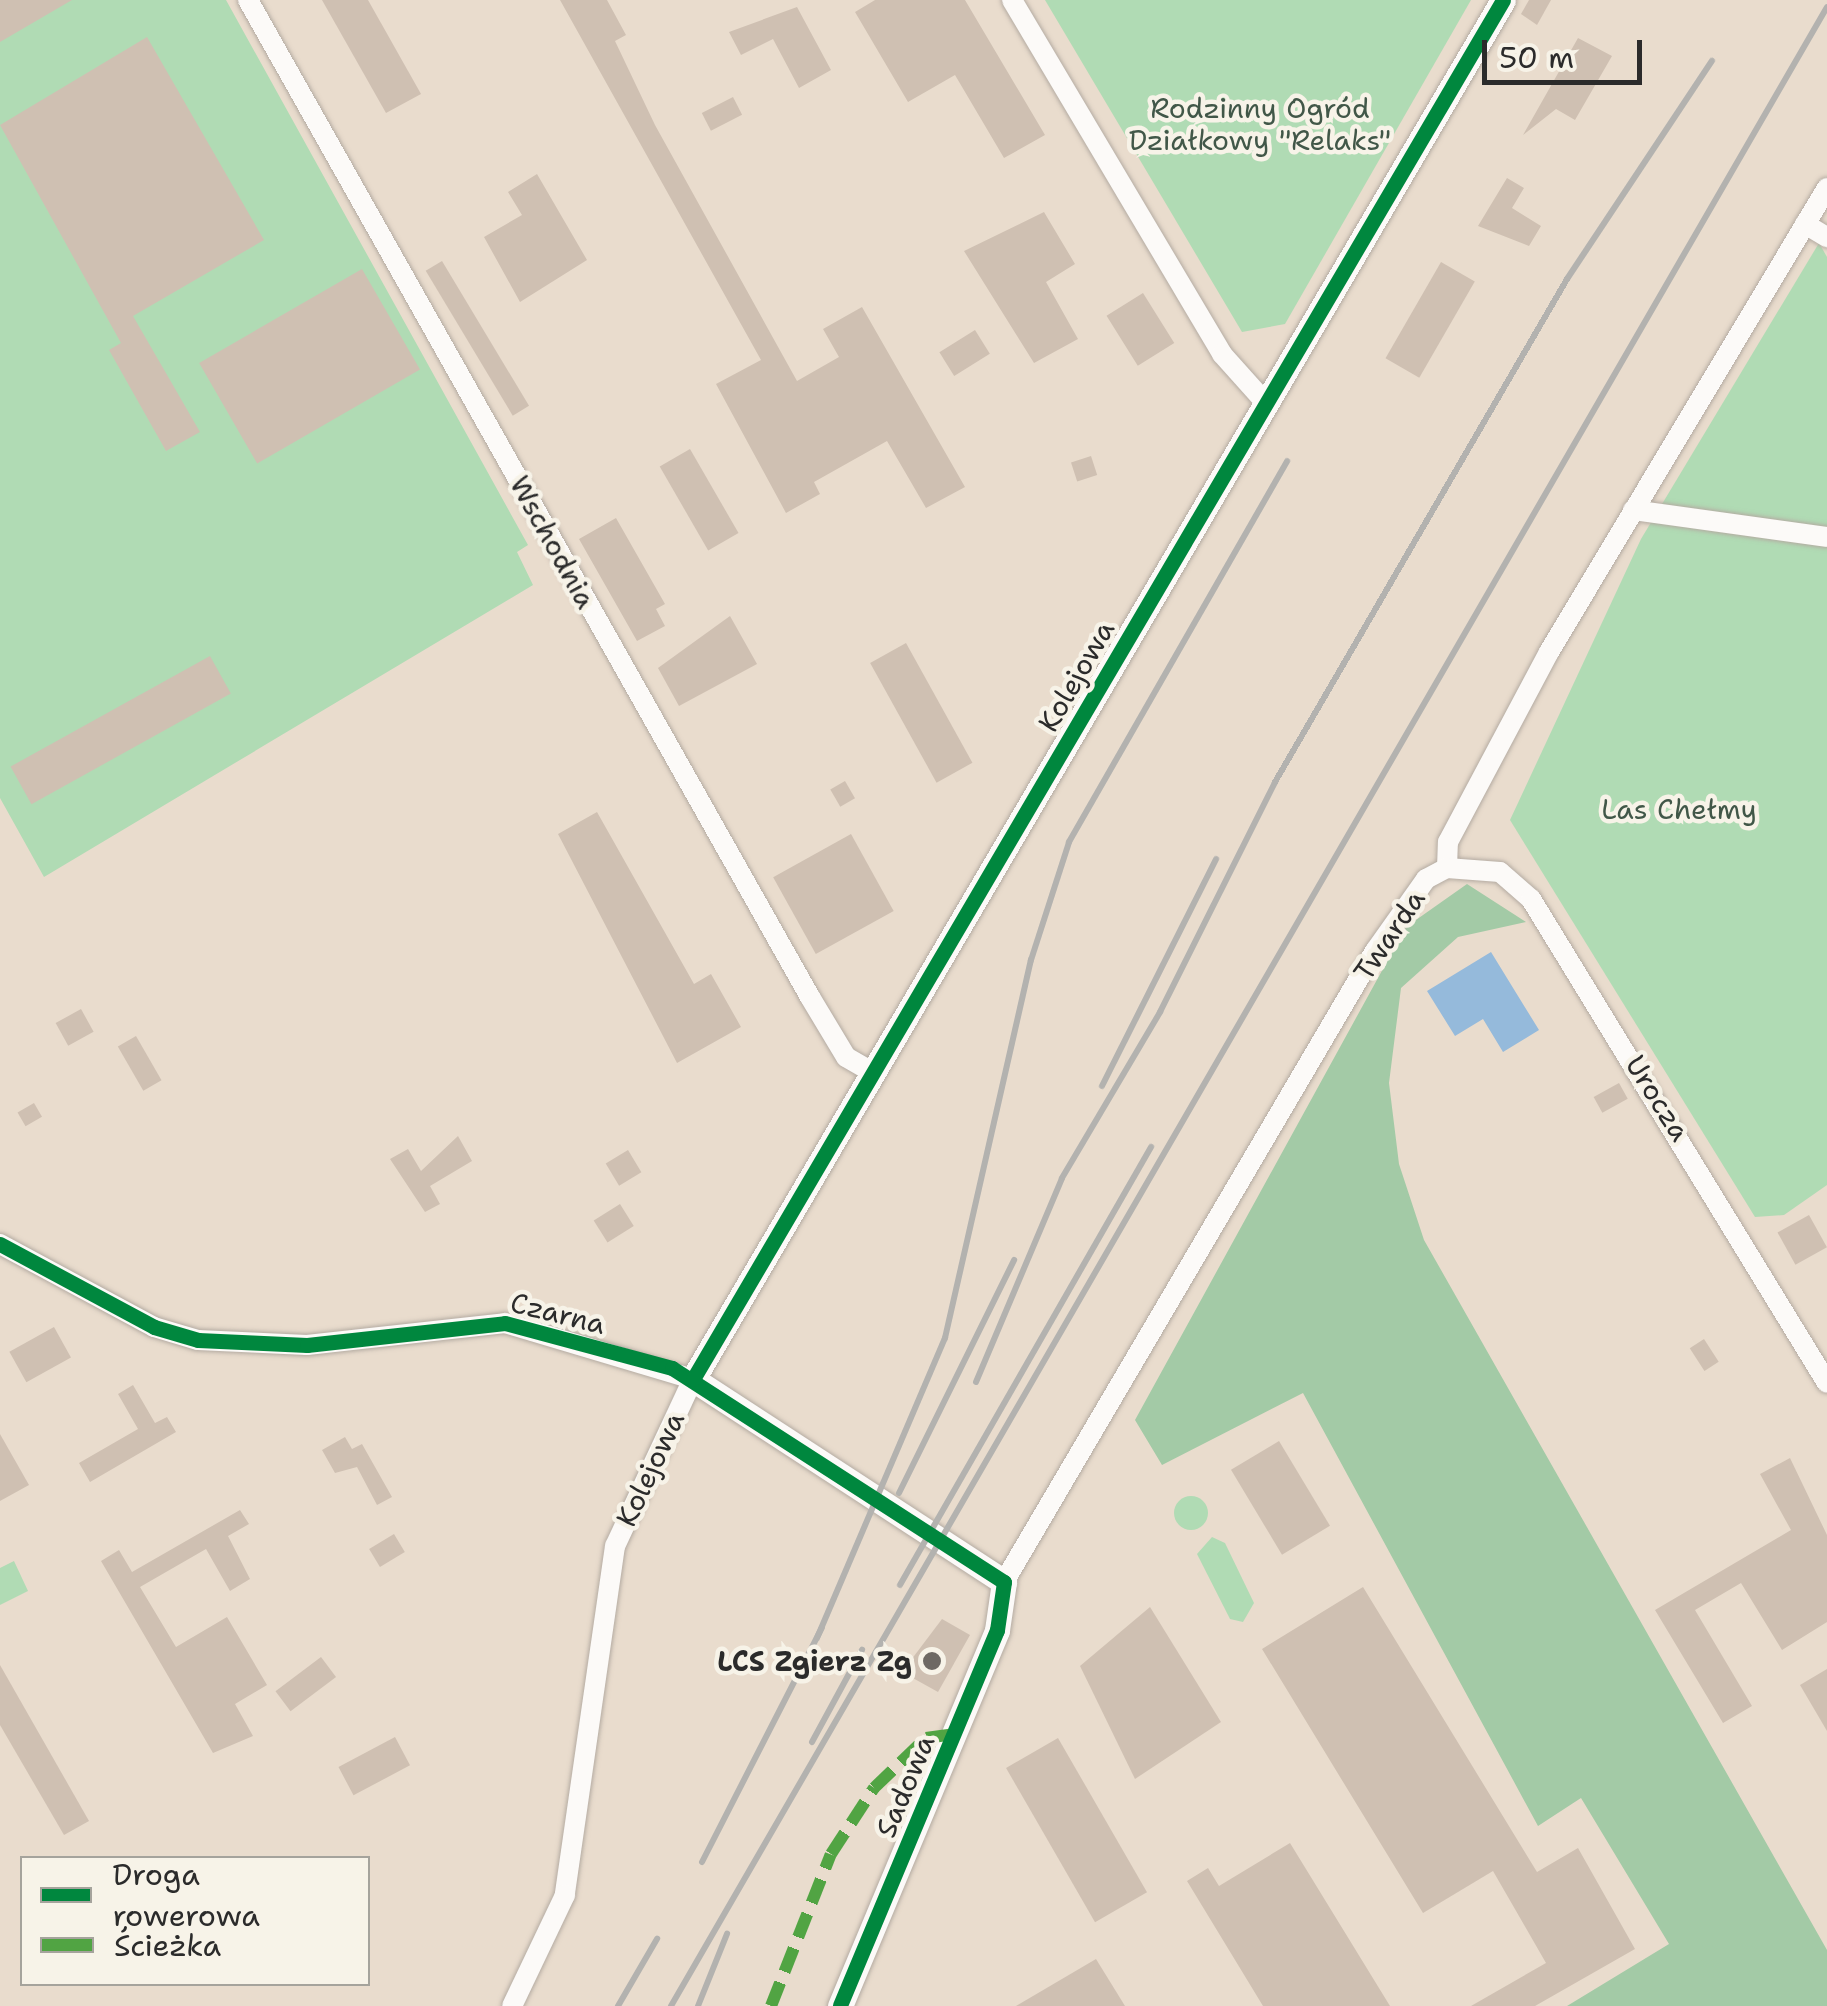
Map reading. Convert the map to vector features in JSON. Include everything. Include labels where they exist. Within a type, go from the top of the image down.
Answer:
[{"type":"street","name":"Wschodnia","points":[[248,0],[810,997],[846,1057],[872,1072]]},
{"type":"street","points":[[1012,0],[1222,354],[1264,401]]},
{"type":"street","name":"Kolejowa","points":[[512,2006],[565,1895],[615,1546],[693,1379],[1503,0]]},
{"type":"street","name":"Twarda","points":[[1004,1582],[1375,951],[1426,880],[1448,868],[1448,842],[1633,510],[1827,188]]},
{"type":"street","points":[[1805,224],[1827,237]]},
{"type":"street","points":[[1633,510],[1827,537]]},
{"type":"street","name":"Urocza","points":[[1448,868],[1485,866],[1531,899],[1827,1383]]},
{"type":"street","name":"Czarna","points":[[0,1244],[154,1327],[198,1340],[307,1346],[505,1323],[693,1379],[1004,1582]]},
{"type":"street","name":"Sadowa","points":[[840,2006],[998,1630],[1004,1582]]},
{"type":"green space","points":[[0,0],[226,0],[528,545],[517,552],[533,585],[44,877],[0,798]]},
{"type":"green space","name":"Rodzinny Ogród Działkowy \"Relaks\"","points":[[1045,0],[1471,0],[1285,324],[1242,332]]},
{"type":"green space","name":"Las Chełmy","points":[[1819,243],[1827,257],[1827,1185],[1784,1215],[1755,1217],[1510,820],[1641,539]]},
{"type":"green space","points":[[1467,884],[1526,922],[1458,937],[1401,988],[1389,1083],[1399,1164],[1424,1240],[1827,1950],[1827,2006],[1567,2006],[1669,1944],[1581,1798],[1538,1826],[1303,1393],[1162,1465],[1135,1420],[1406,927]]},
{"type":"green space","points":[[1191,1496],[1203,1501],[1208,1513],[1203,1525],[1191,1530],[1179,1525],[1174,1513],[1179,1501]]},
{"type":"green space","points":[[1212,1537],[1225,1543],[1254,1603],[1243,1622],[1230,1619],[1197,1554]]},
{"type":"green space","points":[[14,1561],[28,1591],[0,1605],[0,1568]]},
{"type":"water","points":[[1491,952],[1539,1030],[1503,1052],[1483,1019],[1455,1036],[1427,991]]},
{"type":"building","points":[[0,0],[72,0],[0,42]]},
{"type":"building","points":[[322,0],[368,0],[421,94],[386,113]]},
{"type":"building","points":[[560,0],[607,0],[626,35],[615,41],[655,125],[797,381],[839,357],[823,329],[862,307],[965,487],[926,508],[887,441],[814,482],[820,494],[786,513],[716,384],[761,360]]},
{"type":"building","points":[[875,0],[965,0],[1045,135],[1004,158],[955,75],[908,102],[855,12]]},
{"type":"building","points":[[1529,0],[1551,0],[1537,25],[1521,14]]},
{"type":"building","points":[[797,7],[831,70],[799,88],[773,39],[741,55],[729,32]]},
{"type":"building","points":[[147,37],[264,240],[133,316],[200,432],[166,451],[109,350],[121,343],[0,125]]},
{"type":"building","points":[[1578,38],[1612,56],[1575,120],[1556,109],[1523,135]]},
{"type":"building","points":[[733,97],[742,115],[711,131],[702,113]]},
{"type":"building","points":[[537,174],[587,260],[520,302],[484,237],[522,215],[508,192]]},
{"type":"building","points":[[1507,178],[1524,188],[1512,208],[1541,226],[1529,246],[1478,226]]},
{"type":"building","points":[[1044,212],[1075,264],[1046,282],[1078,339],[1034,363],[964,251]]},
{"type":"building","points":[[442,261],[529,406],[513,416],[426,271]]},
{"type":"building","points":[[1441,262],[1475,282],[1419,378],[1386,358]]},
{"type":"building","points":[[362,269],[420,369],[257,463],[199,363]]},
{"type":"building","points":[[1143,293],[1174,343],[1138,366],[1107,316]]},
{"type":"building","points":[[975,330],[990,354],[954,376],[939,352]]},
{"type":"building","points":[[690,449],[738,533],[708,551],[660,467]]},
{"type":"building","points":[[1091,456],[1097,475],[1077,482],[1071,462]]},
{"type":"building","points":[[616,518],[665,604],[656,609],[665,626],[637,641],[579,539]]},
{"type":"building","points":[[730,616],[757,664],[679,706],[658,668]]},
{"type":"building","points":[[906,643],[972,763],[937,783],[870,663]]},
{"type":"building","points":[[210,656],[231,694],[31,804],[11,767]]},
{"type":"building","points":[[845,781],[855,798],[840,807],[830,790]]},
{"type":"building","points":[[597,812],[694,984],[711,974],[741,1027],[677,1063],[558,834]]},
{"type":"building","points":[[851,834],[894,911],[816,954],[773,877]]},
{"type":"building","points":[[81,1009],[94,1032],[68,1046],[56,1023]]},
{"type":"building","points":[[136,1036],[162,1080],[143,1091],[118,1046]]},
{"type":"building","points":[[1619,1083],[1628,1099],[1602,1113],[1594,1097]]},
{"type":"building","points":[[34,1103],[42,1117],[26,1126],[18,1112]]},
{"type":"building","points":[[458,1136],[472,1161],[430,1186],[440,1204],[425,1212],[390,1159],[408,1149],[421,1171]]},
{"type":"building","points":[[628,1150],[641,1172],[619,1186],[606,1163]]},
{"type":"building","points":[[620,1204],[634,1226],[607,1242],[594,1220]]},
{"type":"building","points":[[1809,1215],[1827,1247],[1795,1265],[1778,1232]]},
{"type":"building","points":[[54,1327],[71,1358],[26,1382],[9,1352]]},
{"type":"building","points":[[1704,1339],[1719,1362],[1704,1371],[1690,1348]]},
{"type":"building","points":[[133,1385],[155,1423],[167,1417],[176,1432],[90,1482],[79,1463],[138,1429],[118,1394]]},
{"type":"building","points":[[0,1434],[29,1485],[0,1501]]},
{"type":"building","points":[[345,1437],[352,1449],[362,1444],[392,1497],[377,1505],[357,1467],[335,1473],[322,1450]]},
{"type":"building","points":[[1279,1441],[1330,1526],[1282,1555],[1231,1470]]},
{"type":"building","points":[[1790,1458],[1827,1535],[1827,1622],[1782,1650],[1741,1583],[1695,1610],[1752,1706],[1723,1723],[1655,1610],[1791,1530],[1760,1474]]},
{"type":"building","points":[[240,1510],[249,1524],[228,1536],[250,1579],[230,1591],[206,1549],[140,1587],[176,1647],[227,1617],[267,1685],[235,1704],[253,1736],[213,1753],[101,1561],[119,1550],[132,1572]]},
{"type":"building","points":[[394,1534],[405,1552],[380,1567],[369,1549]]},
{"type":"building","points":[[1363,1587],[1537,1872],[1578,1848],[1635,1949],[1535,2006],[1471,2006],[1546,1963],[1493,1871],[1423,1913],[1262,1649]]},
{"type":"building","points":[[1150,1607],[1221,1722],[1135,1779],[1080,1666]]},
{"type":"building","name":"LCS Zgierz Zg","points":[[942,1619],[970,1635],[938,1692],[902,1672]]},
{"type":"building","points":[[321,1657],[336,1677],[291,1711],[275,1691]]},
{"type":"building","points":[[0,1665],[89,1821],[64,1835],[0,1725]]},
{"type":"building","points":[[1827,1669],[1827,1731],[1800,1685]]},
{"type":"building","points":[[395,1737],[410,1765],[354,1795],[338,1767]]},
{"type":"building","points":[[1058,1738],[1147,1892],[1095,1922],[1006,1768]]},
{"type":"building","points":[[1290,1843],[1390,2006],[1263,2006],[1187,1881],[1208,1868],[1219,1886]]},
{"type":"building","points":[[1096,1959],[1125,2006],[1016,2006]]},
{"type":"railway","points":[[671,2006],[1827,7]]},
{"type":"railway","points":[[976,1382],[1062,1178],[1160,1012],[1275,782],[1567,279],[1712,61]]},
{"type":"railway","points":[[817,1638],[945,1338],[1031,960],[1069,842],[1287,461]]},
{"type":"railway","points":[[1102,1086],[1216,859]]},
{"type":"railway","points":[[900,1585],[1151,1147]]},
{"type":"railway","points":[[899,1493],[1014,1260]]},
{"type":"railway","points":[[702,1862],[822,1628]]},
{"type":"railway","points":[[812,1742],[862,1650]]},
{"type":"railway","points":[[698,2006],[727,1934]]},
{"type":"railway","points":[[618,2006],[657,1939]]},
{"type":"marked path","points":[[771,2006],[831,1854],[874,1788],[926,1738],[954,1734]]},
{"type":"cycle path","points":[[693,1379],[1503,0]]},
{"type":"cycle path","points":[[0,1244],[154,1327],[198,1340],[307,1345],[505,1323],[672,1368],[1004,1582],[997,1630],[840,2006]]},
{"type":"place","name":"LCS Zgierz Zg","points":[[932,1661]]}]
